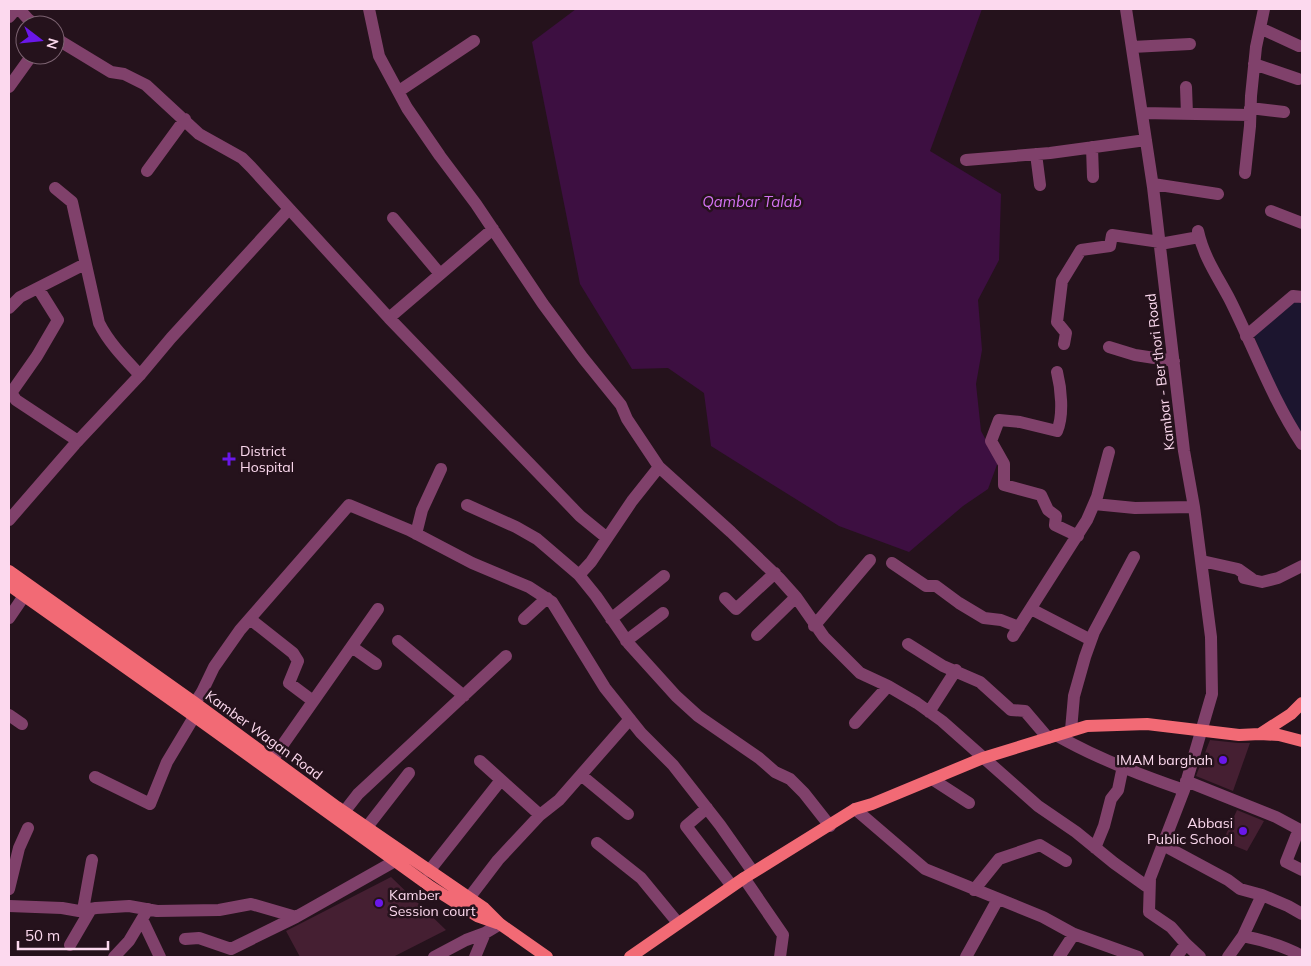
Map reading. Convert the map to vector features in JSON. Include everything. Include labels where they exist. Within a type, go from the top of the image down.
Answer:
[{"type":"main road","name":"Kamber Wagan Road","points":[[9,571],[344,812],[484,908],[500,924],[547,957]]},
{"type":"main road","name":"Kamber Wagan Road","points":[[9,585],[395,861],[477,916],[500,924]]},
{"type":"main road","points":[[1260,734],[1291,714],[1302,703]]},
{"type":"main road","points":[[630,957],[732,886],[830,826],[854,809],[872,804],[983,758],[1087,726],[1147,724],[1240,735],[1279,735],[1302,741]]},
{"type":"street","points":[[9,16],[18,9]]},
{"type":"street","points":[[368,9],[379,56],[407,108],[554,318],[621,405],[659,467],[775,573],[796,598],[814,626],[860,673],[888,686],[930,712],[1038,806],[1076,832],[1149,888]]},
{"type":"street","name":"Kambar - Ber thori Road","points":[[1126,9],[1153,184],[1184,450],[1202,561],[1211,636],[1212,694],[1185,786],[1150,878],[1149,912],[1171,927],[1200,957]]},
{"type":"street","points":[[1244,173],[1254,64],[1264,9]]},
{"type":"street","points":[[1260,28],[1299,46]]},
{"type":"street","points":[[398,91],[474,41]]},
{"type":"street","points":[[65,44],[111,72],[124,74],[146,85],[199,134],[242,158],[389,318],[580,516],[607,538]]},
{"type":"street","points":[[1132,47],[1190,44]]},
{"type":"street","points":[[1254,64],[1298,78]]},
{"type":"street","points":[[9,87],[25,65]]},
{"type":"street","points":[[1186,87],[1187,114]]},
{"type":"street","points":[[1142,113],[1284,112]]},
{"type":"street","points":[[147,171],[185,120]]},
{"type":"street","points":[[966,160],[1092,148],[1146,140]]},
{"type":"street","points":[[1092,148],[1093,177]]},
{"type":"street","points":[[1036,154],[1040,185]]},
{"type":"street","points":[[1153,184],[1218,194]]},
{"type":"street","points":[[55,188],[72,202],[99,323],[116,350],[140,375]]},
{"type":"street","points":[[9,520],[289,208]]},
{"type":"street","points":[[1271,211],[1302,223]]},
{"type":"street","points":[[393,218],[440,274]]},
{"type":"street","points":[[389,318],[493,229]]},
{"type":"street","points":[[1064,344],[1066,333],[1057,322],[1062,281],[1081,250],[1110,246],[1112,235],[1160,243],[1198,234],[1209,266],[1230,300],[1274,395],[1302,444]]},
{"type":"street","points":[[9,308],[20,297],[85,264]]},
{"type":"street","points":[[38,288],[58,320],[37,356],[10,391],[16,400],[78,442]]},
{"type":"street","points":[[1246,336],[1293,296],[1302,297]]},
{"type":"street","points":[[1109,347],[1135,355],[1174,361]]},
{"type":"street","points":[[1057,372],[1060,382],[1060,424],[1057,431],[1020,422],[999,420],[991,441],[1004,464],[1004,485],[1041,495],[1048,510],[1056,516],[1055,525],[1078,536]]},
{"type":"street","points":[[892,563],[926,586],[936,586],[984,618],[1001,620],[1016,631],[1088,520],[1109,452]]},
{"type":"street","points":[[579,575],[591,562],[632,501],[659,467]]},
{"type":"street","points":[[416,534],[422,510],[441,469]]},
{"type":"street","points":[[1094,504],[1136,508],[1194,507]]},
{"type":"street","points":[[195,703],[214,667],[250,619],[349,505],[416,534],[472,563],[529,587],[552,602],[605,688],[641,733],[673,765],[707,808],[749,875],[783,935],[780,957]]},
{"type":"street","points":[[467,505],[516,527],[537,539],[579,575],[626,641],[676,696],[698,716],[759,758],[775,772],[790,779],[804,793],[830,826]]},
{"type":"street","points":[[1071,730],[1074,696],[1091,640],[1134,557]]},
{"type":"street","points":[[814,626],[870,560]]},
{"type":"street","points":[[1202,561],[1238,569],[1248,579],[1262,582],[1278,578],[1302,566]]},
{"type":"street","points":[[725,598],[736,609],[775,573]]},
{"type":"street","points":[[611,619],[664,576]]},
{"type":"street","points":[[9,618],[24,596]]},
{"type":"street","points":[[524,619],[547,598]]},
{"type":"street","points":[[757,635],[796,598]]},
{"type":"street","points":[[272,760],[378,609]]},
{"type":"street","points":[[1031,609],[1091,640]]},
{"type":"street","points":[[626,641],[663,614]]},
{"type":"street","points":[[250,619],[293,654],[298,661],[289,682],[313,701]]},
{"type":"street","points":[[398,641],[464,696]]},
{"type":"street","points":[[908,644],[943,666],[980,682],[1010,710],[1025,711],[1052,736],[1123,766],[1276,817],[1301,830],[1286,862],[1302,870]]},
{"type":"street","points":[[352,646],[376,664]]},
{"type":"street","points":[[344,812],[358,794],[506,656]]},
{"type":"street","points":[[930,712],[956,670]]},
{"type":"street","points":[[855,723],[888,686]]},
{"type":"street","points":[[9,715],[22,724]]},
{"type":"street","points":[[94,777],[150,804],[167,762],[194,717]]},
{"type":"street","points":[[468,898],[498,860],[540,815],[559,800],[630,719]]},
{"type":"street","points":[[480,761],[540,815]]},
{"type":"street","points":[[1095,848],[1104,826],[1111,798],[1118,790],[1123,766]]},
{"type":"street","points":[[367,827],[409,773]]},
{"type":"street","points":[[581,775],[628,814]]},
{"type":"street","points":[[932,779],[969,803]]},
{"type":"street","points":[[429,871],[501,780]]},
{"type":"street","points":[[707,808],[686,826],[732,886]]},
{"type":"street","points":[[854,809],[925,869],[1043,917],[1074,934],[1138,957]]},
{"type":"street","points":[[9,889],[19,848],[28,828]]},
{"type":"street","points":[[597,843],[641,878],[678,923]]},
{"type":"street","points":[[974,890],[999,858],[1024,850],[1040,845],[1066,861]]},
{"type":"street","points":[[1163,845],[1228,880],[1240,889],[1262,895],[1302,914]]},
{"type":"street","points":[[70,945],[87,909],[92,860]]},
{"type":"street","points":[[185,940],[199,938],[231,949],[296,917],[395,861]]},
{"type":"street","points":[[1233,956],[1262,895]]},
{"type":"street","points":[[966,957],[998,899]]},
{"type":"street","points":[[9,906],[87,909],[130,906],[145,914],[157,911],[219,910],[251,904],[296,917]]},
{"type":"street","points":[[145,914],[158,956]]},
{"type":"street","points":[[114,957],[129,941],[145,914]]},
{"type":"street","points":[[434,957],[500,924]]},
{"type":"street","points":[[475,957],[485,933]]},
{"type":"street","points":[[1059,957],[1074,934]]},
{"type":"street","points":[[1242,936],[1262,940],[1302,956]]},
{"type":"street","points":[[1176,957],[1186,944]]},
{"type":"shaded area","points":[[1294,299],[1302,301],[1302,435],[1283,405],[1254,336]]},
{"type":"water","name":"Qambar Talab","points":[[576,9],[982,9],[930,151],[1001,194],[999,260],[978,300],[982,350],[976,384],[981,431],[998,462],[988,489],[963,506],[909,552],[839,526],[711,446],[704,393],[668,368],[632,369],[580,284],[532,42]]},
{"type":"building","name":"IMAM barghah","points":[[1210,740],[1250,743],[1233,791],[1196,776]]},
{"type":"building","name":"Abbasi Public School","points":[[1237,810],[1264,821],[1247,851],[1223,841]]},
{"type":"building","name":"Kamber Session court","points":[[391,877],[446,930],[393,957],[300,957],[286,931]]},
{"type":"place","name":"District Hospital","points":[[229,459]]},
{"type":"place","name":"IMAM barghah","points":[[1223,760]]},
{"type":"place","name":"Abbasi Public School","points":[[1243,831]]},
{"type":"place","name":"Kamber Session court","points":[[379,903]]}]
